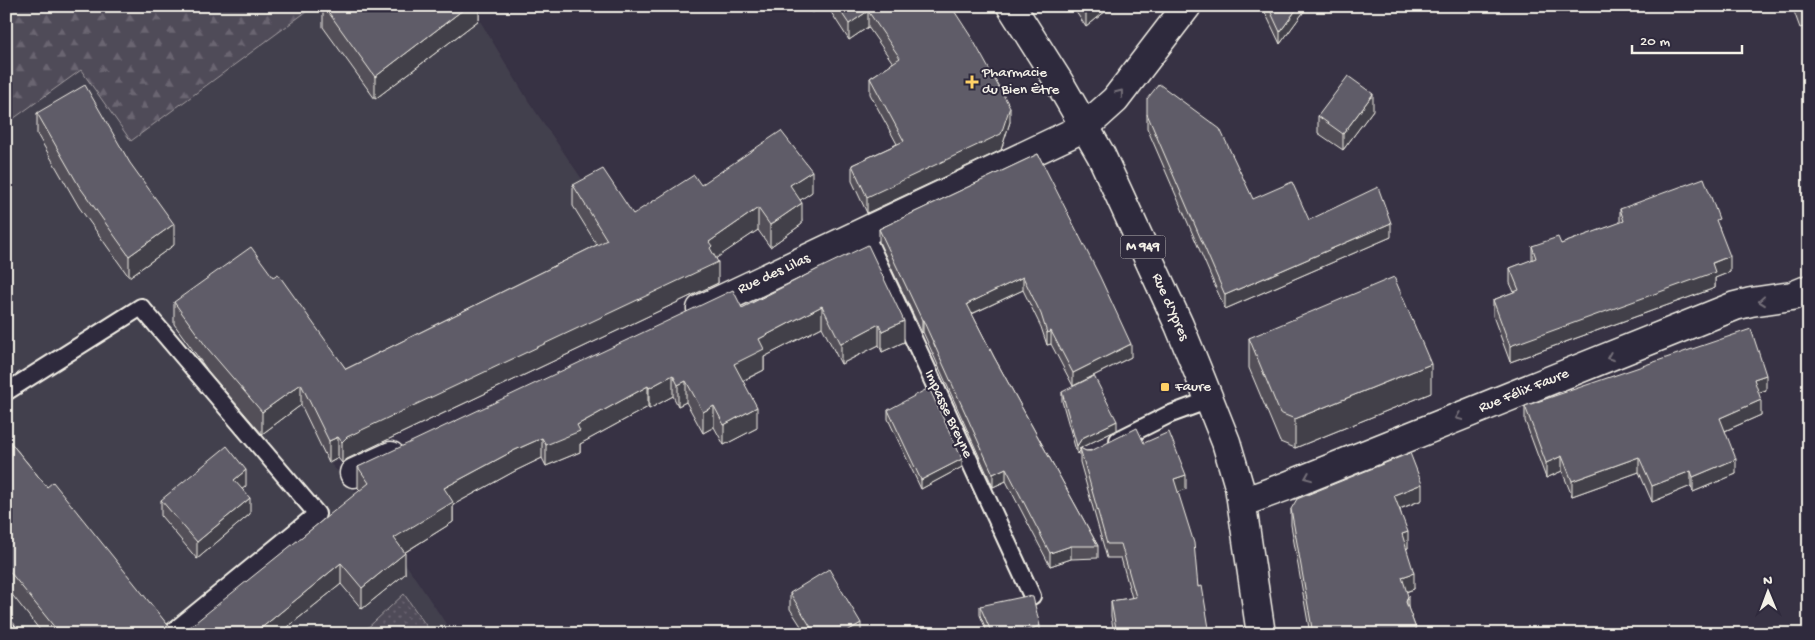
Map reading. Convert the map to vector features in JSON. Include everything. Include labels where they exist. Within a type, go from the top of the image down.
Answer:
[{"type":"street","name":"Rue d'Ypres","points":[[1011,6],[1101,155],[1179,325],[1209,400],[1235,470],[1243,502],[1261,634]]},
{"type":"street","name":"Rue des Lilas","points":[[676,321],[1085,127],[1115,100],[1187,6]]},
{"type":"street","name":"Rue Félix Faure","points":[[1243,502],[1734,306],[1792,296],[1809,289]]},
{"type":"street","points":[[354,473],[417,444]]},
{"type":"lane","name":"Impasse Breyne","points":[[864,232],[1032,596]]},
{"type":"lane","points":[[6,392],[141,307],[317,514],[170,634]]},
{"type":"lane","points":[[1103,448],[1168,415],[1209,400]]},
{"type":"lane","points":[[6,629],[10,634]]},
{"type":"shaded area","points":[[6,6],[471,6],[529,102],[663,297],[331,464],[361,498],[453,634],[6,634]]},
{"type":"green space","points":[[6,6],[314,6],[131,141],[81,70],[6,124]]},
{"type":"green space","points":[[404,594],[432,634],[361,634]]},
{"type":"building","points":[[324,6],[468,6],[375,77]]},
{"type":"building","points":[[837,6],[951,6],[973,40],[1010,107],[1001,134],[867,197],[852,165],[904,141],[870,78],[900,58],[868,11],[849,24]]},
{"type":"building","points":[[1083,6],[1092,6],[1086,11]]},
{"type":"building","points":[[1268,6],[1299,6],[1280,32]]},
{"type":"building","points":[[1805,6],[1809,6],[1809,18]]},
{"type":"building","points":[[1348,76],[1373,94],[1343,134],[1318,116]]},
{"type":"building","points":[[1159,84],[1220,129],[1253,199],[1292,182],[1309,220],[1378,187],[1391,223],[1225,295],[1147,114],[1147,99]]},
{"type":"building","points":[[85,85],[130,163],[174,224],[129,256],[79,186],[37,113]]},
{"type":"building","points":[[781,131],[812,171],[790,185],[802,203],[770,225],[758,208],[709,242],[712,246],[710,248],[718,262],[347,437],[342,442],[338,437],[329,441],[301,384],[262,412],[208,349],[174,302],[251,247],[273,277],[278,274],[346,369],[607,240],[573,185],[603,169],[633,214],[694,175],[701,185]]},
{"type":"building","points":[[1038,154],[1100,277],[1131,344],[1073,373],[1051,331],[1047,333],[1041,314],[1023,277],[967,304],[1098,546],[1071,546],[1050,553],[1006,468],[993,474],[923,320],[879,229]]},
{"type":"building","points":[[1704,178],[1719,219],[1716,220],[1730,256],[1712,263],[1715,272],[1510,346],[1493,300],[1519,290],[1510,268],[1536,258],[1532,246],[1558,237],[1561,244],[1624,221],[1620,209]]},
{"type":"building","points":[[868,245],[904,321],[882,331],[879,324],[841,344],[822,306],[759,339],[764,349],[734,364],[757,407],[724,425],[714,406],[703,412],[686,381],[678,385],[673,375],[649,388],[648,386],[577,425],[580,431],[546,445],[542,438],[515,450],[444,488],[453,502],[394,538],[405,553],[362,588],[341,563],[254,634],[181,634],[369,483],[358,467],[733,290],[742,308]]},
{"type":"building","points":[[1394,277],[1431,364],[1295,419],[1280,413],[1249,338]]},
{"type":"building","points":[[1751,329],[1766,375],[1754,379],[1761,400],[1720,418],[1736,459],[1693,477],[1691,471],[1652,486],[1639,457],[1572,481],[1562,456],[1546,463],[1525,406]]},
{"type":"building","points":[[1094,376],[1117,421],[1082,438],[1077,446],[1062,392]]},
{"type":"building","points":[[929,388],[962,459],[921,480],[888,410]]},
{"type":"building","points":[[1137,428],[1144,443],[1169,432],[1186,475],[1174,479],[1194,543],[1198,587],[1202,586],[1210,634],[1117,634],[1111,601],[1136,597],[1121,544],[1107,544],[1080,448],[1091,451]]},
{"type":"building","points":[[6,437],[47,487],[53,482],[175,634],[60,634],[6,567]]},
{"type":"building","points":[[227,446],[246,470],[234,480],[250,498],[197,542],[161,500]]},
{"type":"building","points":[[1410,453],[1422,484],[1394,495],[1408,532],[1402,534],[1414,573],[1402,577],[1408,596],[1406,602],[1418,634],[1313,634],[1291,509],[1297,499]]},
{"type":"building","points":[[829,569],[861,623],[842,634],[815,634],[790,593]]},
{"type":"building","points":[[1027,596],[1033,597],[1040,626],[1015,634],[992,634],[980,606]]},
{"type":"place","name":"Pharmacie du Bien Être","points":[[972,82]]},
{"type":"place","name":"Faure","points":[[1165,387]]}]
